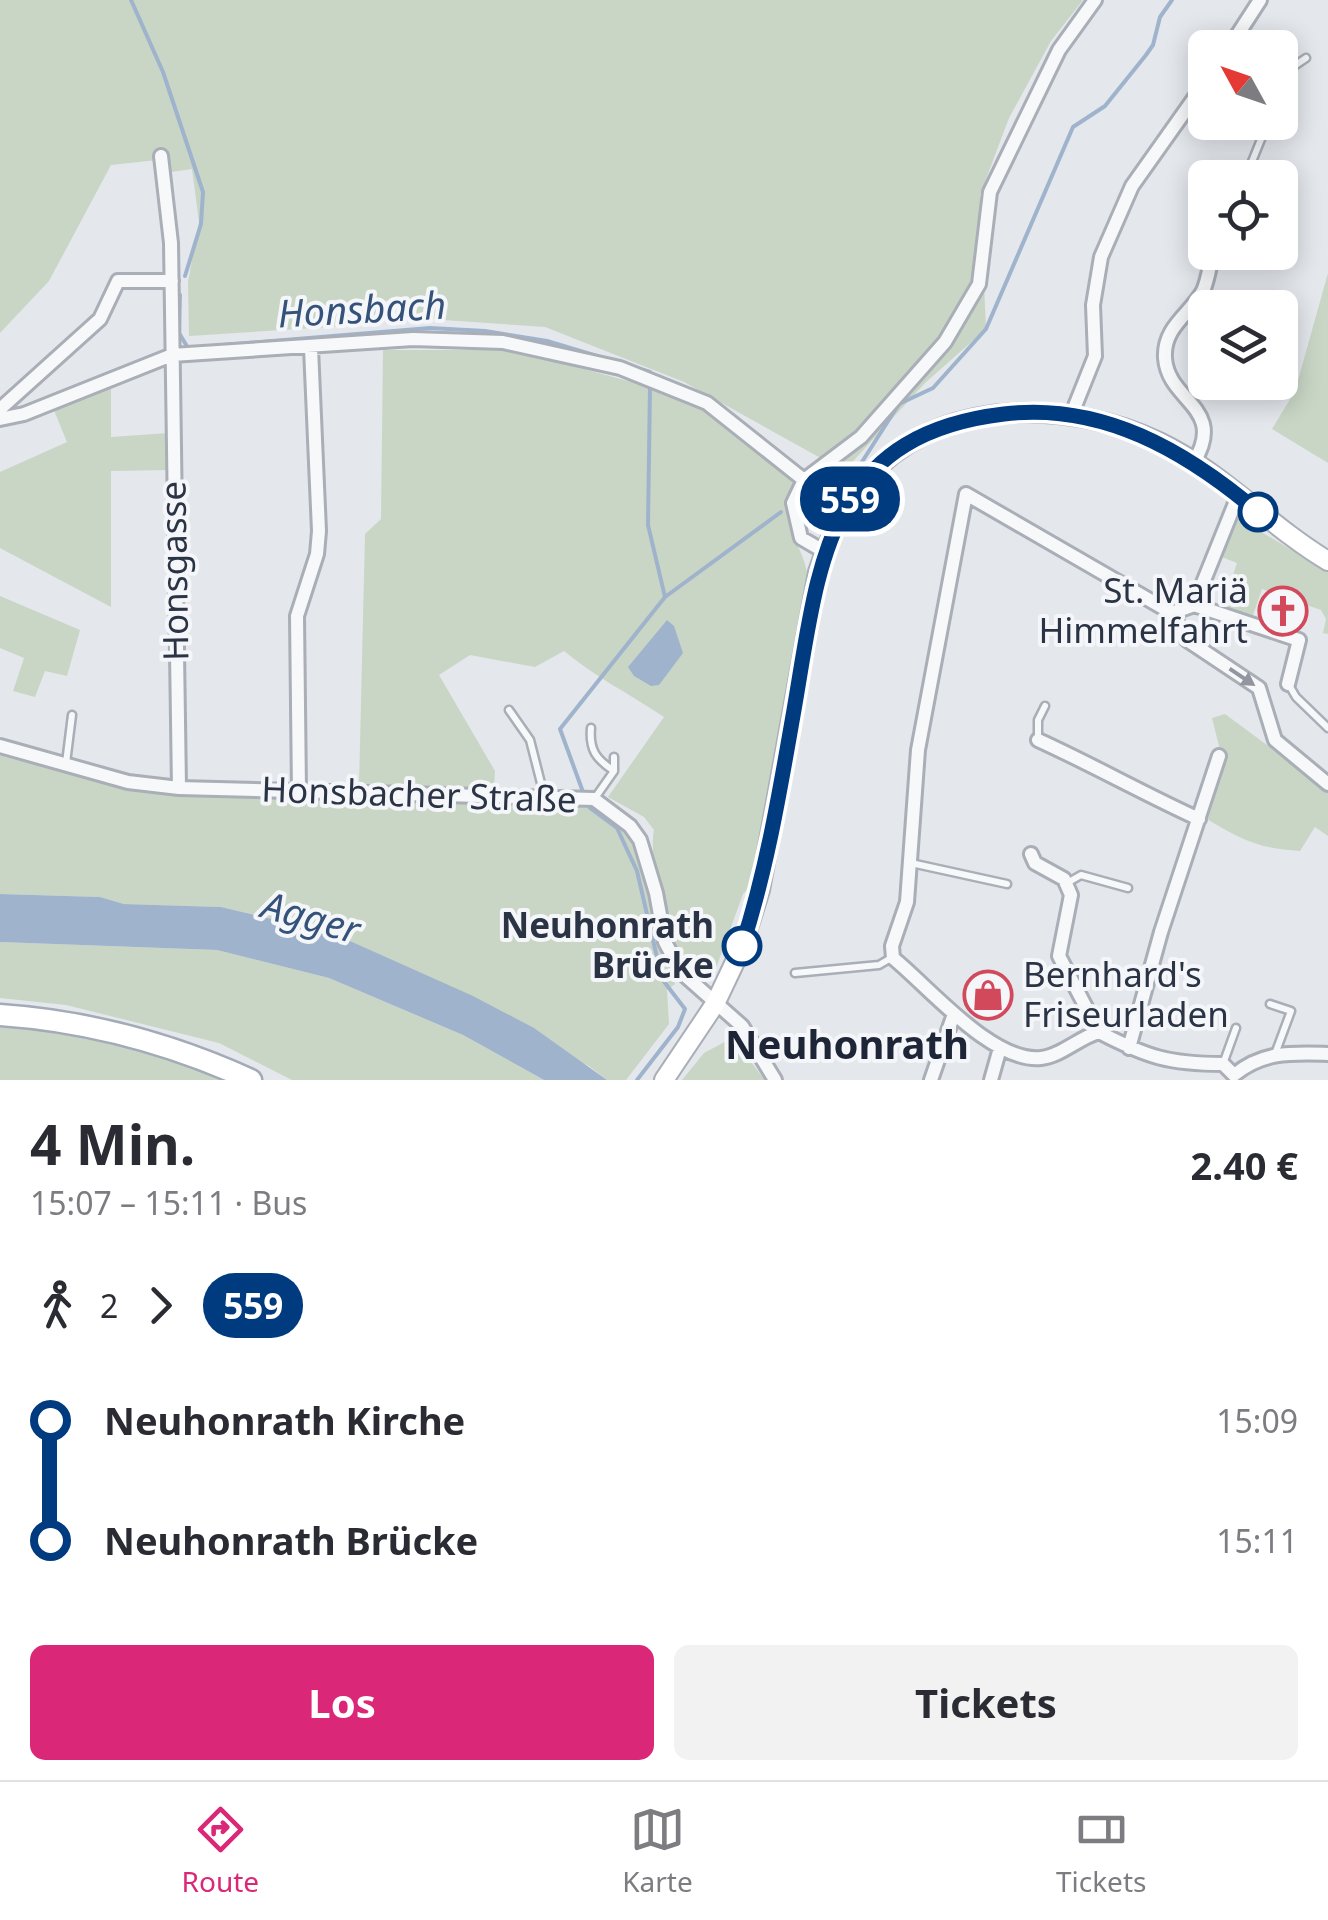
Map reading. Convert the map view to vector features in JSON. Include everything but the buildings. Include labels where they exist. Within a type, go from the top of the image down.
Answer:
[{"type":"main road","points":[[0,1015],[51,1020],[149,1041],[250,1080]]},
{"type":"street","points":[[825,552],[801,538],[793,503],[804,480],[860,437],[945,342],[979,284],[990,192],[1059,50],[1095,0]]},
{"type":"street","points":[[1241,30],[1260,0]]},
{"type":"street","points":[[1071,416],[1095,356],[1093,305],[1101,257],[1132,186],[1188,106]]},
{"type":"street","name":"Honsgasse","points":[[161,156],[172,243],[178,788]]},
{"type":"street","points":[[1194,462],[1204,446],[1205,428],[1168,369],[1166,348],[1177,322],[1203,290],[1208,270]]},
{"type":"street","points":[[3,404],[100,319],[118,281],[172,281]]},
{"type":"street","points":[[0,420],[172,355],[413,339],[503,342],[620,368],[707,402],[804,480]]},
{"type":"street","points":[[299,792],[296,616],[317,554],[319,530],[311,348]]},
{"type":"street","points":[[664,1080],[716,1004],[742,946],[765,872],[814,592],[825,552],[843,512],[870,475],[892,456],[948,426],[987,416],[1015,412],[1105,422],[1141,434],[1194,462],[1277,528],[1328,561]]},
{"type":"street","points":[[1099,1032],[1041,1058],[1000,1048],[954,1014],[892,958],[892,946],[908,902],[918,750],[966,494],[1172,613],[1188,640],[1260,688],[1276,740],[1328,784]]},
{"type":"street","points":[[1194,604],[1238,496]]},
{"type":"street","points":[[1172,613],[1194,604],[1299,640],[1288,684]]},
{"type":"street","points":[[1038,740],[1199,819]]},
{"type":"street","name":"Honsbacher Straße","points":[[0,746],[128,782],[178,788],[594,799],[630,826],[640,840],[672,958],[690,982],[742,1026],[775,1080]]},
{"type":"street","points":[[1129,1048],[1161,932],[1219,756]]},
{"type":"street","points":[[1031,854],[1035,863],[1064,879],[1071,895],[1059,956],[1099,1032],[1156,1059],[1187,1066],[1223,1064],[1233,1078],[1252,1061],[1276,1054],[1328,1054]]},
{"type":"street","points":[[931,1080],[954,1014]]},
{"type":"street","points":[[991,1080],[1000,1048]]},
{"type":"lane","points":[[1298,63],[1306,58]]},
{"type":"lane","points":[[1288,684],[1296,698],[1328,728]]},
{"type":"lane","points":[[1038,740],[1038,720],[1045,706]]},
{"type":"lane","points":[[509,710],[530,740],[545,798]]},
{"type":"lane","points":[[66,764],[72,715]]},
{"type":"lane","points":[[591,728],[589,743],[597,759],[614,771]]},
{"type":"lane","points":[[594,799],[614,771],[614,757]]},
{"type":"lane","points":[[910,862],[1007,884]]},
{"type":"lane","points":[[1066,884],[1081,875],[1128,888]]},
{"type":"lane","points":[[796,973],[878,965],[892,958]]},
{"type":"lane","points":[[1270,1004],[1291,1011],[1276,1054]]},
{"type":"lane","points":[[1223,1064],[1236,1028]]},
{"type":"green space","points":[[0,0],[1083,0],[1051,41],[1009,118],[980,195],[986,329],[925,383],[844,471],[684,382],[545,327],[414,318],[407,299],[382,301],[376,324],[189,336],[188,282],[199,222],[192,169],[171,172],[157,160],[111,165],[49,281],[0,333]]},
{"type":"green space","points":[[1328,273],[1328,463],[1272,429],[1290,400],[1298,400],[1298,380]]},
{"type":"green space","points":[[383,350],[513,350],[643,385],[644,377],[705,405],[797,480],[787,511],[805,563],[807,581],[754,882],[743,894],[715,971],[707,975],[690,967],[672,936],[656,879],[654,830],[644,817],[608,797],[664,717],[564,651],[535,667],[470,655],[439,675],[495,771],[494,788],[359,786],[365,534],[381,519]]},
{"type":"green space","points":[[111,385],[111,437],[168,433],[168,470],[111,471],[111,607],[0,548],[0,472],[67,442],[53,408]]},
{"type":"green space","points":[[1236,517],[1328,571],[1328,634],[1323,633],[1326,619],[1321,610],[1262,589],[1251,621],[1221,610],[1237,563],[1219,556]]},
{"type":"green space","points":[[0,596],[80,630],[67,676],[45,671],[35,697],[13,691],[24,658],[0,648]]},
{"type":"green space","points":[[1225,714],[1328,790],[1328,836],[1315,827],[1300,851],[1272,848],[1238,836],[1202,816],[1222,758],[1212,718]]},
{"type":"green space","points":[[0,752],[109,783],[571,804],[586,808],[594,804],[625,827],[642,864],[675,984],[667,990],[669,1024],[626,1080],[607,1080],[589,1066],[332,933],[221,907],[0,894]]},
{"type":"green space","points":[[0,942],[217,950],[329,978],[463,1035],[544,1080],[292,1080],[219,1043],[66,1005],[0,998]]},
{"type":"green space","points":[[0,1025],[108,1040],[228,1080],[0,1080]]},
{"type":"green space","points":[[732,1038],[765,1080],[682,1080],[704,1053]]},
{"type":"water","points":[[667,620],[674,626],[683,653],[659,685],[651,686],[634,676],[628,667]]},
{"type":"water","points":[[0,894],[221,907],[332,933],[534,1028],[607,1080],[544,1080],[463,1035],[329,978],[217,950],[0,942]]},
{"type":"waterway","name":"Honsbach","points":[[131,0],[163,72],[203,192],[201,224],[185,276]]},
{"type":"waterway","points":[[806,506],[824,499],[860,465],[899,404],[933,388],[986,329],[1073,127],[1105,106],[1146,55],[1153,45],[1160,17],[1172,0]]},
{"type":"waterway","name":"Honsbach","points":[[180,295],[179,333],[188,348],[430,328],[485,331],[547,341],[650,372]]},
{"type":"waterway","name":"Honsbach","points":[[583,792],[560,729],[665,597],[648,525],[650,386]]},
{"type":"waterway","points":[[665,597],[781,512]]},
{"type":"waterway","name":"Honsbach","points":[[590,808],[617,828],[637,871],[662,979],[685,1009],[678,1027],[637,1080]]},
{"type":"bus line","name":"559","points":[[742,946],[765,872],[818,572],[850,499],[880,465],[905,447],[948,426],[1015,412],[1046,413],[1105,422],[1161,443],[1194,462],[1258,512]]},
{"type":"place","name":"St. Mariä Himmelfahrt","points":[[1283,611]]},
{"type":"place","name":"Neuhonrath Brücke","points":[[742,946]]},
{"type":"place","name":"Bernhard's Friseurladen","points":[[988,995]]},
{"type":"district","name":"Neuhonrath","points":[[847,1045]]},
{"type":"water label","name":"Agger","points":[[311,918]]}]
